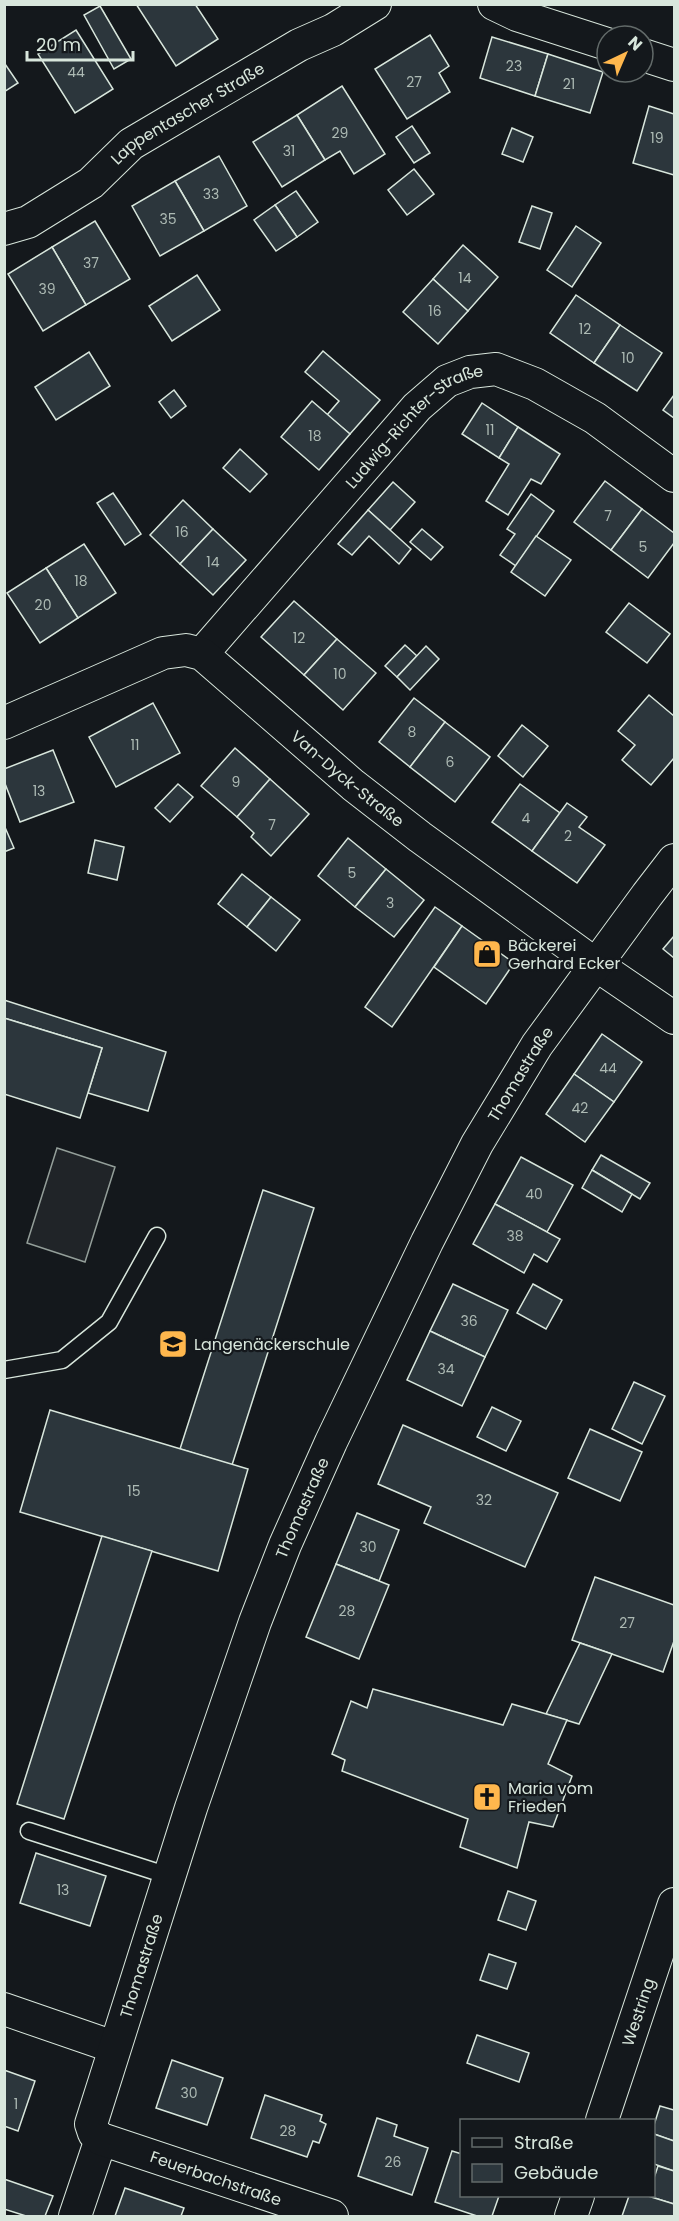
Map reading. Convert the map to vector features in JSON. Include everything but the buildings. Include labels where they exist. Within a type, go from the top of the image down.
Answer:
[{"type":"street","name":"Lappentascher Straße","points":[[4,229],[28,222],[91,183],[131,144],[298,45],[333,30],[375,4]]},
{"type":"street","points":[[494,4],[517,15],[595,40]]},
{"type":"street","points":[[655,59],[675,65]]},
{"type":"street","name":"Ludwig-Richter-Straße","points":[[202,654],[417,407],[447,381],[470,372],[496,369],[535,384],[595,418],[675,476]]},
{"type":"street","points":[[4,723],[163,652],[186,650],[202,654]]},
{"type":"street","name":"Van-Dyck-Straße","points":[[202,654],[353,785],[420,837],[595,964],[675,1018]]},
{"type":"street","name":"Thomastraße","points":[[101,2139],[94,2133],[91,2124],[169,1876],[255,1622],[285,1545],[331,1442],[477,1144],[537,1044],[675,860]]},
{"type":"street","name":"Westring","points":[[603,2119],[675,1904]]},
{"type":"street","points":[[4,2009],[114,2047]]},
{"type":"street","points":[[75,2217],[101,2139]]},
{"type":"street","name":"Feuerbachstraße","points":[[101,2139],[332,2217]]},
{"type":"street","points":[[571,2217],[578,2197]]},
{"type":"lane","points":[[4,1370],[62,1360],[109,1322],[157,1236]]},
{"type":"lane","points":[[29,1831],[169,1876]]},
{"type":"shaded area","points":[[57,1148],[115,1167],[85,1262],[27,1243]]},
{"type":"place","name":"Bäckerei Gerhard Ecker","points":[[487,954]]},
{"type":"place","name":"Langenäckerschule","points":[[173,1344]]},
{"type":"place","name":"Maria vom Frieden","points":[[487,1797]]}]
